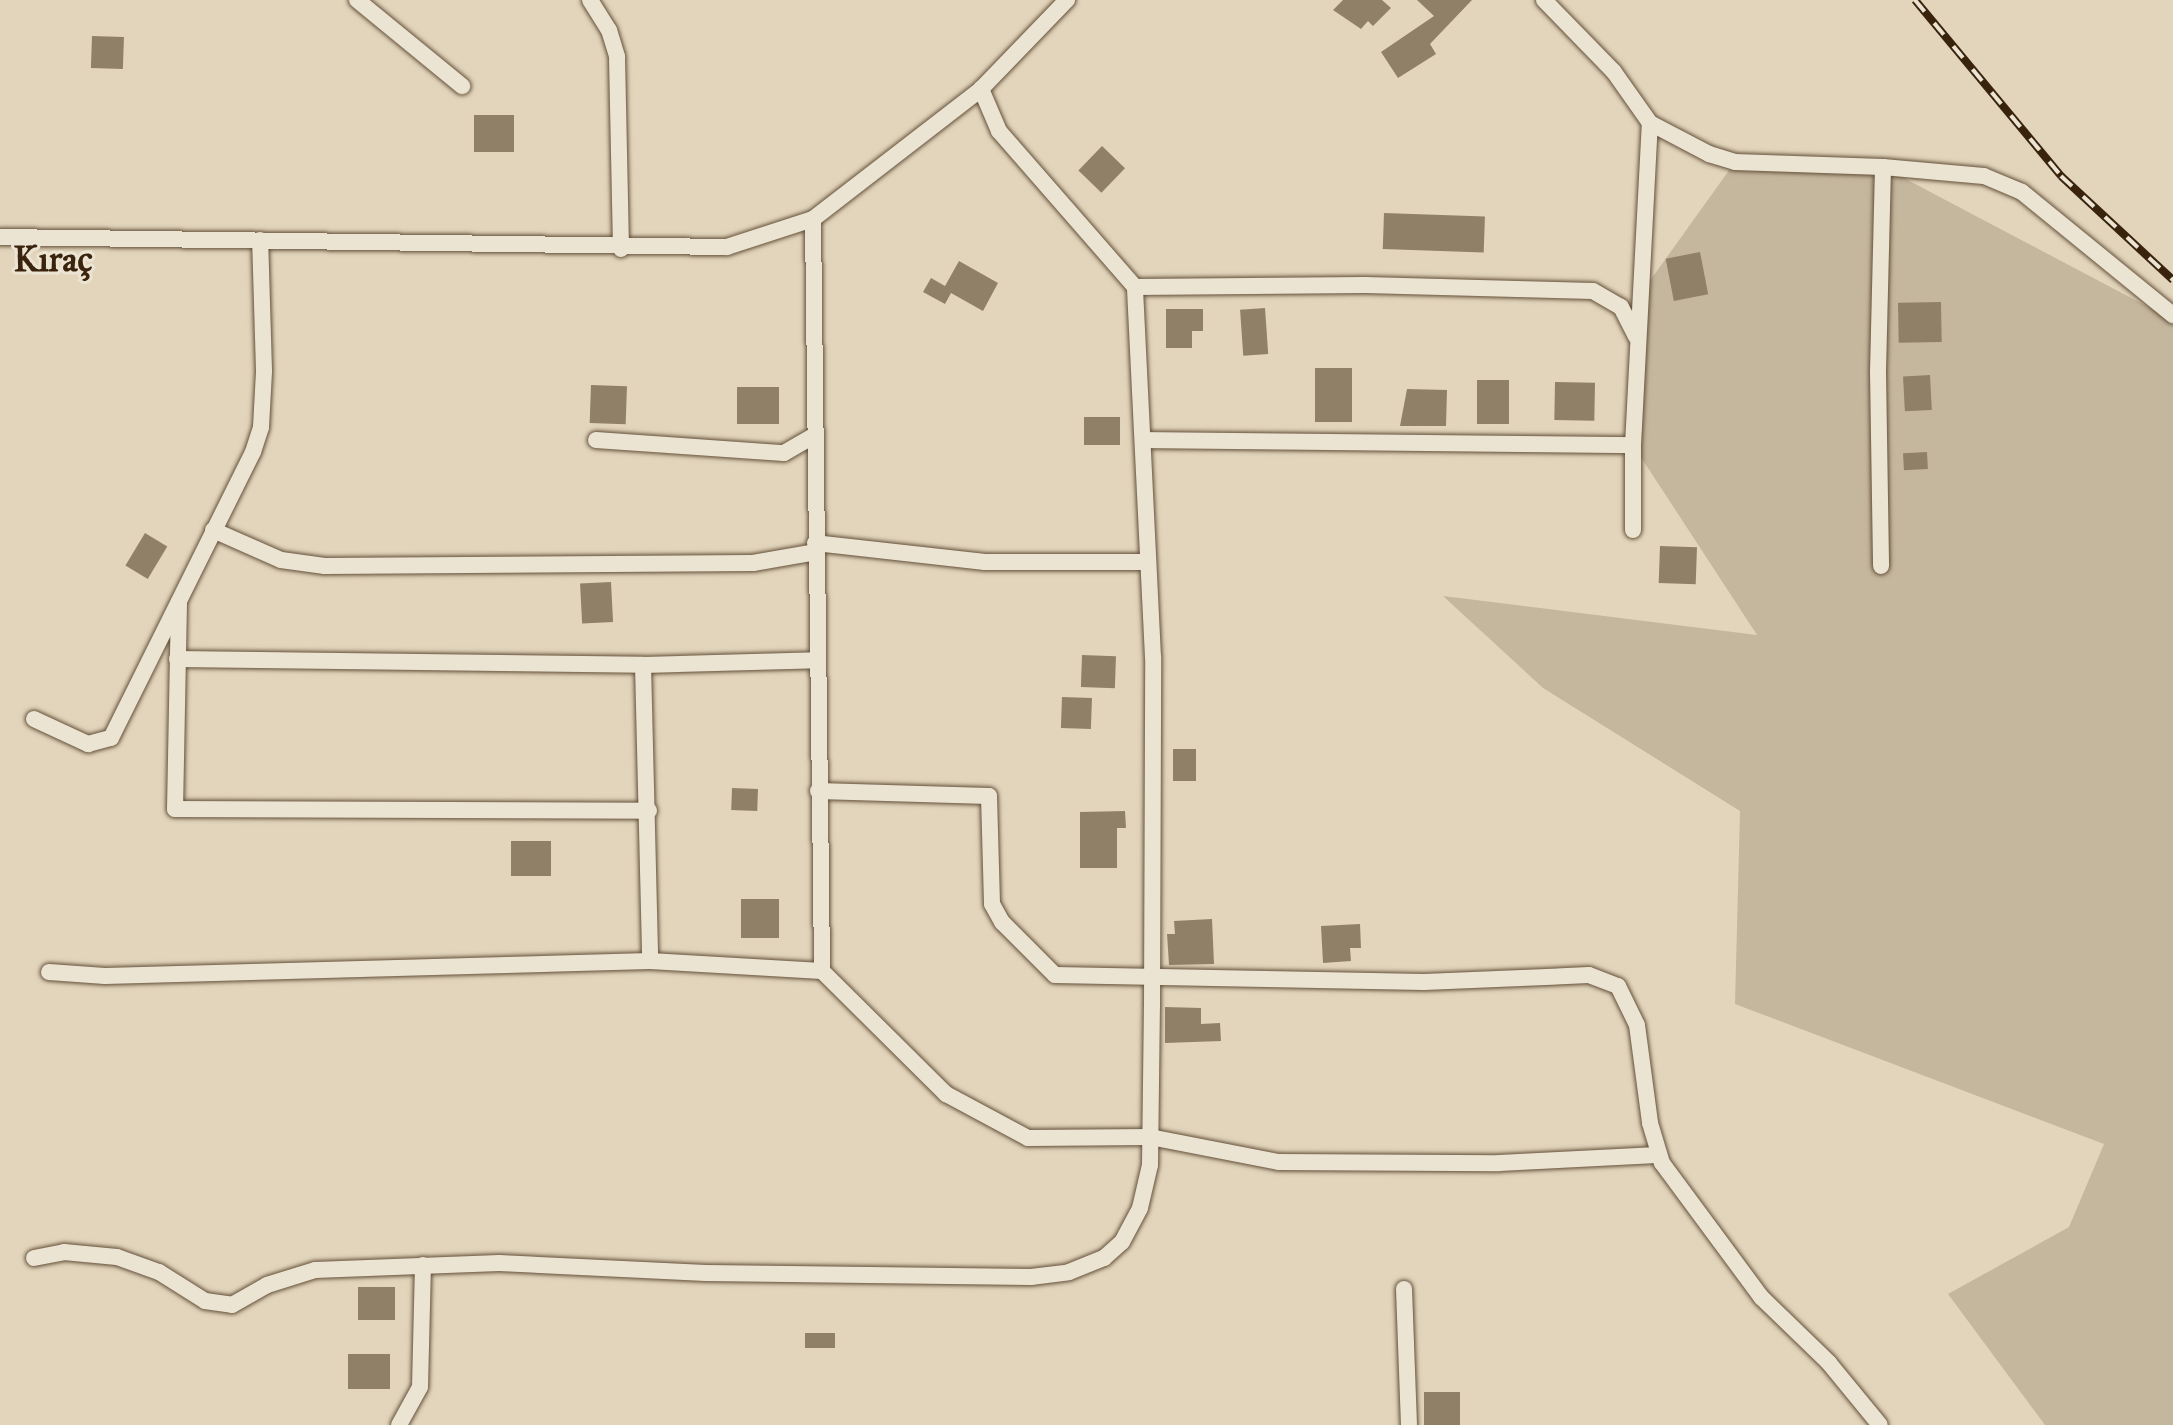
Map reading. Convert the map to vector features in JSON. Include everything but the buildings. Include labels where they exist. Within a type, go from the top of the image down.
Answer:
[{"type":"street","points":[[357,0],[462,86]]},
{"type":"street","points":[[590,0],[609,30],[617,57],[621,249]]},
{"type":"street","points":[[0,237],[621,249],[727,247],[813,219],[981,89],[1067,0]]},
{"type":"street","points":[[1544,0],[1614,72],[1650,123],[1735,162],[1883,167],[1984,176],[2022,192],[2173,315]]},
{"type":"street","points":[[34,1258],[64,1252],[117,1257],[159,1272],[205,1301],[232,1305],[267,1285],[315,1270],[423,1265],[964,1277],[1069,1272],[1104,1258],[1122,1242],[1140,1208],[1150,1137],[1153,657],[1146,562],[1146,440],[1135,287],[999,131],[981,89]]},
{"type":"street","points":[[1633,530],[1636,337],[1650,123]]},
{"type":"street","points":[[1881,566],[1878,372],[1883,167]]},
{"type":"street","points":[[813,219],[822,971]]},
{"type":"street","points":[[34,719],[88,744],[111,738],[213,530],[261,427],[260,240]]},
{"type":"street","points":[[1135,287],[1365,285],[1593,291],[1621,307],[1636,337]]},
{"type":"street","points":[[596,440],[784,453],[815,435]]},
{"type":"street","points":[[1146,440],[1633,445]]},
{"type":"street","points":[[213,530],[281,560],[325,566],[753,563],[816,548],[985,562],[1146,562]]},
{"type":"street","points":[[179,602],[175,809],[649,811]]},
{"type":"street","points":[[177,659],[643,665],[817,660]]},
{"type":"street","points":[[643,665],[649,811],[650,961]]},
{"type":"street","points":[[818,791],[989,796],[989,890],[1002,922],[1055,975],[1424,982],[1604,978],[1618,986],[1637,1025],[1659,1155],[1761,1297],[1829,1363],[1880,1425]]},
{"type":"street","points":[[49,972],[105,976],[650,961],[822,971],[946,1094],[998,1126],[1052,1140],[1150,1137],[1279,1162],[1499,1163],[1659,1155]]},
{"type":"street","points":[[399,1425],[420,1387],[423,1265]]},
{"type":"street","points":[[1404,1289],[1409,1425]]},
{"type":"shaded area","points":[[1735,162],[1883,167],[2173,320],[2173,1425],[2045,1425],[1948,1294],[2069,1227],[2104,1144],[1735,1004],[1740,811],[1543,688],[1443,596],[1757,635],[1633,445],[1639,296]]},
{"type":"railway","points":[[1915,0],[2061,176],[2173,280]]},
{"type":"district","name":"Kıraç","points":[[53,260]]}]
